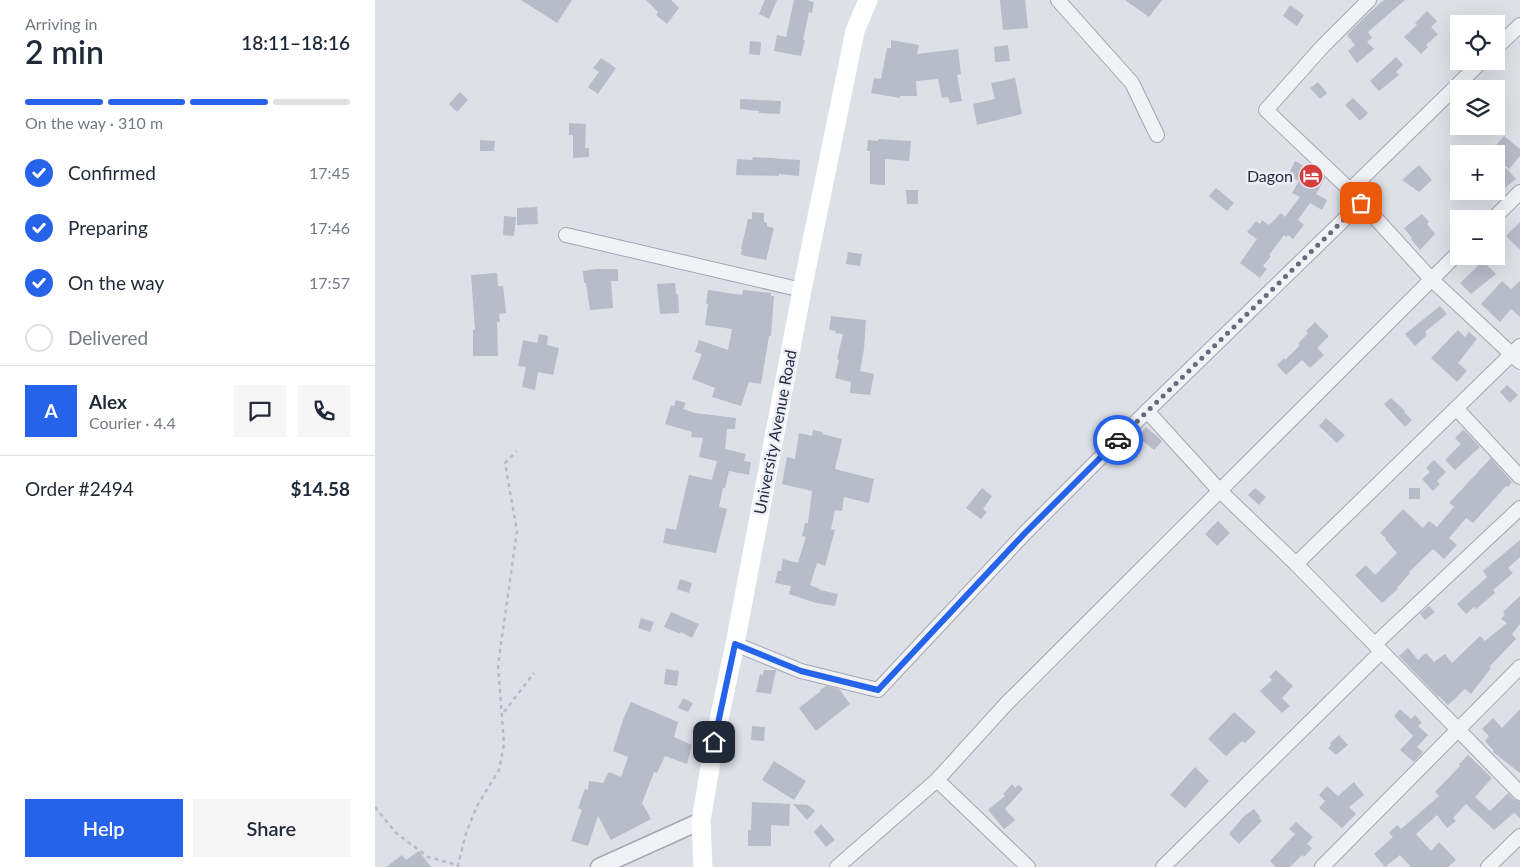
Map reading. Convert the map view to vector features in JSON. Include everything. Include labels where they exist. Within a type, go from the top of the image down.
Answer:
[{"type":"main road","name":"University Avenue Road","points":[[703,867],[701,821],[714,742],[735,644],[802,290],[855,31],[868,0]]},
{"type":"street","points":[[1058,0],[1132,83],[1157,135]]},
{"type":"street","points":[[1296,564],[1456,408],[1517,354],[1431,279],[1350,190],[1266,110],[1323,46],[1369,0]]},
{"type":"street","points":[[1505,39],[1520,25]]},
{"type":"street","points":[[1350,190],[1473,70]]},
{"type":"street","points":[[1502,210],[1520,192]]},
{"type":"street","points":[[735,644],[801,671],[878,690],[1025,533],[1147,411],[1361,203]]},
{"type":"street","points":[[566,235],[802,290]]},
{"type":"street","points":[[837,867],[937,780],[1007,703],[1450,261]]},
{"type":"street","points":[[1456,408],[1520,477]]},
{"type":"street","points":[[1147,411],[1219,490],[1296,564],[1520,793]]},
{"type":"street","points":[[1163,867],[1378,648],[1520,508]]},
{"type":"street","points":[[1321,867],[1520,667]]},
{"type":"street","points":[[937,780],[1028,867]]},
{"type":"street","points":[[599,867],[701,821]]},
{"type":"street","points":[[1488,867],[1520,836]]},
{"type":"path","points":[[375,807],[396,833],[428,857],[458,866],[466,833],[477,806],[499,770],[504,744],[498,665],[517,531],[505,463],[517,451]]},
{"type":"path","points":[[503,714],[534,673]]},
{"type":"building","points":[[521,0],[572,0],[557,23]]},
{"type":"building","points":[[646,0],[671,0],[679,8],[667,24],[656,15],[658,12]]},
{"type":"building","points":[[765,0],[777,0],[769,19],[759,14]]},
{"type":"building","points":[[794,0],[814,2],[812,13],[809,12],[801,56],[774,51],[777,35],[786,37]]},
{"type":"building","points":[[1000,0],[1025,0],[1028,28],[1003,30]]},
{"type":"building","points":[[1125,0],[1162,0],[1149,17]]},
{"type":"building","points":[[1384,0],[1405,0],[1368,32],[1372,38],[1367,42],[1374,49],[1357,63],[1348,51],[1355,45],[1347,35]]},
{"type":"building","points":[[1290,5],[1304,15],[1297,26],[1283,16]]},
{"type":"building","points":[[1427,11],[1437,21],[1431,27],[1438,34],[1426,45],[1428,47],[1421,54],[1404,37],[1417,25],[1415,23]]},
{"type":"building","points":[[891,40],[919,45],[917,54],[958,49],[961,74],[957,75],[962,101],[950,103],[948,97],[942,98],[938,79],[916,81],[917,96],[900,96],[900,98],[871,93],[874,78],[881,79],[887,48],[891,48]]},
{"type":"building","points":[[750,41],[761,42],[760,55],[749,54]]},
{"type":"building","points":[[1008,45],[1010,61],[995,62],[994,47]]},
{"type":"building","points":[[1396,57],[1403,65],[1396,72],[1399,75],[1379,91],[1370,81]]},
{"type":"building","points":[[601,58],[616,68],[598,94],[588,87],[599,72],[593,68]]},
{"type":"building","points":[[1015,78],[1022,114],[977,125],[973,104],[995,99],[991,83]]},
{"type":"building","points":[[1318,82],[1327,93],[1320,99],[1310,88]]},
{"type":"building","points":[[460,92],[468,100],[457,112],[449,104]]},
{"type":"building","points":[[1353,98],[1368,113],[1360,121],[1345,105]]},
{"type":"building","points":[[740,99],[781,101],[780,114],[759,113],[759,111],[740,109]]},
{"type":"building","points":[[569,123],[586,124],[585,148],[589,148],[589,157],[573,158],[573,135],[569,135]]},
{"type":"building","points":[[1504,136],[1520,149],[1520,156],[1509,169],[1505,165],[1505,145],[1496,145]]},
{"type":"building","points":[[878,139],[911,141],[909,161],[885,159],[885,185],[870,184],[868,140],[878,141]]},
{"type":"building","points":[[480,140],[495,141],[494,151],[480,151]]},
{"type":"building","points":[[753,157],[800,160],[799,176],[779,174],[779,176],[736,175],[737,159],[752,160]]},
{"type":"building","points":[[1295,161],[1325,178],[1316,194],[1327,200],[1322,210],[1310,203],[1298,220],[1304,225],[1293,239],[1288,235],[1286,237],[1284,235],[1269,255],[1271,256],[1263,266],[1267,269],[1260,278],[1240,263],[1257,239],[1247,232],[1256,221],[1260,224],[1262,220],[1269,225],[1281,213],[1285,217],[1300,197],[1292,193],[1299,181],[1288,175]]},
{"type":"building","points":[[1419,165],[1432,180],[1419,192],[1402,180]]},
{"type":"building","points":[[1505,169],[1516,179],[1505,188]]},
{"type":"building","points":[[1216,188],[1234,203],[1227,211],[1209,196]]},
{"type":"building","points":[[906,190],[918,190],[918,204],[907,204]]},
{"type":"building","points":[[537,207],[538,224],[517,225],[517,208]]},
{"type":"building","points":[[752,212],[764,213],[764,222],[767,223],[767,226],[774,228],[766,260],[741,255],[748,219],[752,219]]},
{"type":"building","points":[[1422,214],[1429,222],[1427,224],[1435,234],[1420,250],[1404,228]]},
{"type":"building","points":[[504,216],[516,217],[514,236],[503,235]]},
{"type":"building","points":[[1520,222],[1520,250],[1506,236]]},
{"type":"building","points":[[848,252],[862,254],[860,266],[846,264]]},
{"type":"building","points":[[1479,265],[1487,265],[1496,274],[1471,294],[1460,283]]},
{"type":"building","points":[[618,269],[618,281],[611,281],[613,308],[590,310],[583,271]]},
{"type":"building","points":[[497,273],[498,286],[503,286],[506,313],[499,314],[500,322],[497,322],[498,356],[473,356],[473,330],[475,330],[471,275]]},
{"type":"building","points":[[1502,281],[1511,289],[1520,281],[1520,317],[1511,309],[1500,322],[1481,304]]},
{"type":"building","points":[[675,283],[676,294],[678,294],[679,313],[660,314],[657,284]]},
{"type":"building","points":[[708,290],[742,295],[743,290],[771,293],[771,296],[774,296],[771,336],[769,336],[761,384],[749,382],[741,406],[712,397],[715,388],[692,379],[702,354],[695,352],[699,340],[728,350],[732,329],[705,325]]},
{"type":"building","points":[[1440,306],[1447,314],[1425,332],[1427,335],[1415,346],[1405,334]]},
{"type":"building","points":[[831,316],[866,320],[860,371],[874,374],[870,395],[850,393],[851,382],[835,378],[843,334],[829,330]]},
{"type":"building","points":[[1315,322],[1329,336],[1317,348],[1324,355],[1310,368],[1302,360],[1286,375],[1277,365],[1300,345],[1298,344],[1308,333],[1306,331]]},
{"type":"building","points":[[1458,330],[1465,337],[1469,332],[1477,339],[1458,363],[1467,371],[1457,382],[1431,358]]},
{"type":"building","points":[[539,334],[548,336],[547,345],[559,348],[553,375],[538,372],[535,390],[522,387],[526,367],[518,366],[523,340],[537,343]]},
{"type":"building","points":[[1507,385],[1518,395],[1510,403],[1500,392]]},
{"type":"building","points":[[1391,398],[1412,420],[1405,427],[1384,404]]},
{"type":"building","points":[[676,400],[686,403],[683,409],[695,413],[736,418],[735,429],[727,429],[725,449],[746,454],[744,461],[751,462],[749,475],[729,471],[719,507],[727,509],[716,553],[663,543],[666,528],[676,530],[689,475],[712,480],[717,461],[699,457],[703,438],[691,437],[692,432],[665,424],[671,405],[674,406]]},
{"type":"building","points":[[1326,418],[1345,435],[1337,443],[1319,426]]},
{"type":"building","points":[[1146,427],[1162,441],[1154,450],[1138,437]]},
{"type":"building","points":[[813,430],[842,439],[835,469],[874,479],[869,503],[844,497],[842,511],[835,510],[831,529],[835,530],[825,566],[817,563],[810,585],[820,590],[838,594],[835,606],[816,603],[789,594],[791,586],[775,583],[778,571],[781,571],[783,559],[798,563],[806,537],[802,536],[805,523],[808,523],[812,491],[782,484],[787,457],[795,459],[799,433],[812,436]]},
{"type":"building","points":[[1463,430],[1480,447],[1455,470],[1445,460],[1461,444],[1455,438]]},
{"type":"building","points":[[1491,458],[1512,482],[1508,487],[1506,486],[1473,523],[1466,518],[1449,538],[1457,545],[1444,559],[1433,549],[1409,572],[1398,589],[1382,603],[1355,575],[1366,565],[1375,575],[1397,553],[1380,533],[1403,509],[1423,528],[1429,521],[1437,527],[1454,507],[1449,503]]},
{"type":"building","points":[[1434,460],[1446,472],[1437,481],[1440,484],[1433,491],[1422,479],[1430,472],[1426,468]]},
{"type":"building","points":[[982,488],[992,496],[983,509],[987,512],[981,519],[966,508]]},
{"type":"building","points":[[1255,488],[1266,497],[1259,505],[1248,495]]},
{"type":"building","points":[[1409,488],[1420,488],[1420,499],[1409,499]]},
{"type":"building","points":[[1218,521],[1230,533],[1217,546],[1205,534]]},
{"type":"building","points":[[1520,540],[1520,557],[1508,568],[1513,573],[1493,590],[1495,593],[1476,609],[1474,607],[1466,614],[1457,604],[1487,577],[1483,571]]},
{"type":"building","points":[[680,579],[692,583],[689,593],[677,589]]},
{"type":"building","points":[[1520,596],[1520,624],[1512,634],[1516,639],[1489,667],[1491,668],[1471,694],[1465,689],[1448,705],[1399,656],[1408,648],[1418,660],[1426,653],[1434,662],[1445,654],[1452,663],[1480,636],[1485,641],[1507,623],[1501,619],[1505,614],[1503,612]]},
{"type":"building","points":[[1429,606],[1435,612],[1425,620],[1420,614]]},
{"type":"building","points":[[671,612],[699,624],[692,638],[681,632],[680,634],[664,627]]},
{"type":"building","points":[[641,618],[654,622],[650,632],[638,628]]},
{"type":"building","points":[[666,669],[679,671],[677,686],[664,684]]},
{"type":"building","points":[[764,670],[776,670],[771,694],[756,692],[760,674],[763,675]]},
{"type":"building","points":[[1276,670],[1293,686],[1282,698],[1290,706],[1282,713],[1260,691],[1272,680],[1269,677]]},
{"type":"building","points":[[826,686],[839,689],[850,704],[816,731],[799,708]]},
{"type":"building","points":[[683,698],[693,703],[688,712],[678,708]]},
{"type":"building","points":[[631,702],[678,722],[674,737],[692,745],[687,764],[665,756],[657,773],[654,772],[642,803],[651,819],[611,840],[598,816],[588,846],[571,841],[582,810],[578,808],[585,789],[588,790],[589,781],[603,783],[609,772],[621,777],[628,757],[613,751]]},
{"type":"building","points":[[1400,709],[1411,719],[1415,715],[1422,723],[1418,726],[1428,735],[1417,747],[1423,752],[1414,762],[1400,750],[1413,736],[1394,716]]},
{"type":"building","points":[[1520,709],[1520,773],[1493,752],[1485,741],[1489,736],[1482,729],[1493,718],[1502,728]]},
{"type":"building","points":[[1234,712],[1256,732],[1245,743],[1242,741],[1226,756],[1208,739]]},
{"type":"building","points":[[752,726],[765,727],[764,741],[751,740]]},
{"type":"building","points":[[1339,735],[1348,745],[1336,755],[1328,748],[1331,745],[1330,743]]},
{"type":"building","points":[[1468,755],[1492,778],[1475,797],[1490,811],[1508,793],[1520,802],[1520,818],[1514,813],[1494,830],[1466,804],[1453,818],[1456,821],[1447,828],[1437,815],[1416,834],[1431,851],[1439,842],[1456,860],[1448,867],[1411,867],[1400,855],[1385,867],[1374,854],[1393,837],[1389,833],[1397,825],[1401,829],[1439,796],[1435,792]]},
{"type":"building","points":[[774,761],[806,781],[794,800],[762,780]]},
{"type":"building","points":[[1195,767],[1209,781],[1185,808],[1170,795]]},
{"type":"building","points":[[1354,782],[1364,795],[1349,807],[1356,814],[1342,828],[1319,808],[1325,801],[1319,795],[1327,786],[1338,796]]},
{"type":"building","points":[[1012,784],[1015,788],[1019,785],[1023,789],[1005,809],[1015,820],[1004,829],[988,810],[1005,796],[1003,794]]},
{"type":"building","points":[[752,802],[790,804],[789,826],[771,825],[771,846],[748,846],[748,830],[751,830]]},
{"type":"building","points":[[793,804],[808,805],[815,811],[807,820]]},
{"type":"building","points":[[1254,809],[1262,821],[1239,844],[1229,834],[1244,816]]},
{"type":"building","points":[[1296,822],[1313,837],[1307,844],[1312,848],[1304,857],[1302,855],[1290,867],[1276,867],[1270,861],[1295,834],[1289,829]]},
{"type":"building","points":[[821,824],[835,840],[826,847],[814,832]]},
{"type":"building","points":[[419,851],[431,867],[386,867],[402,855],[406,860]]},
{"type":"way so far","points":[[1118,440],[1361,203]]},
{"type":"place","name":"Dagon","points":[[1311,176]]},
{"type":"route","points":[[714,742],[735,644],[801,671],[878,690],[1025,533],[1118,440]]}]
